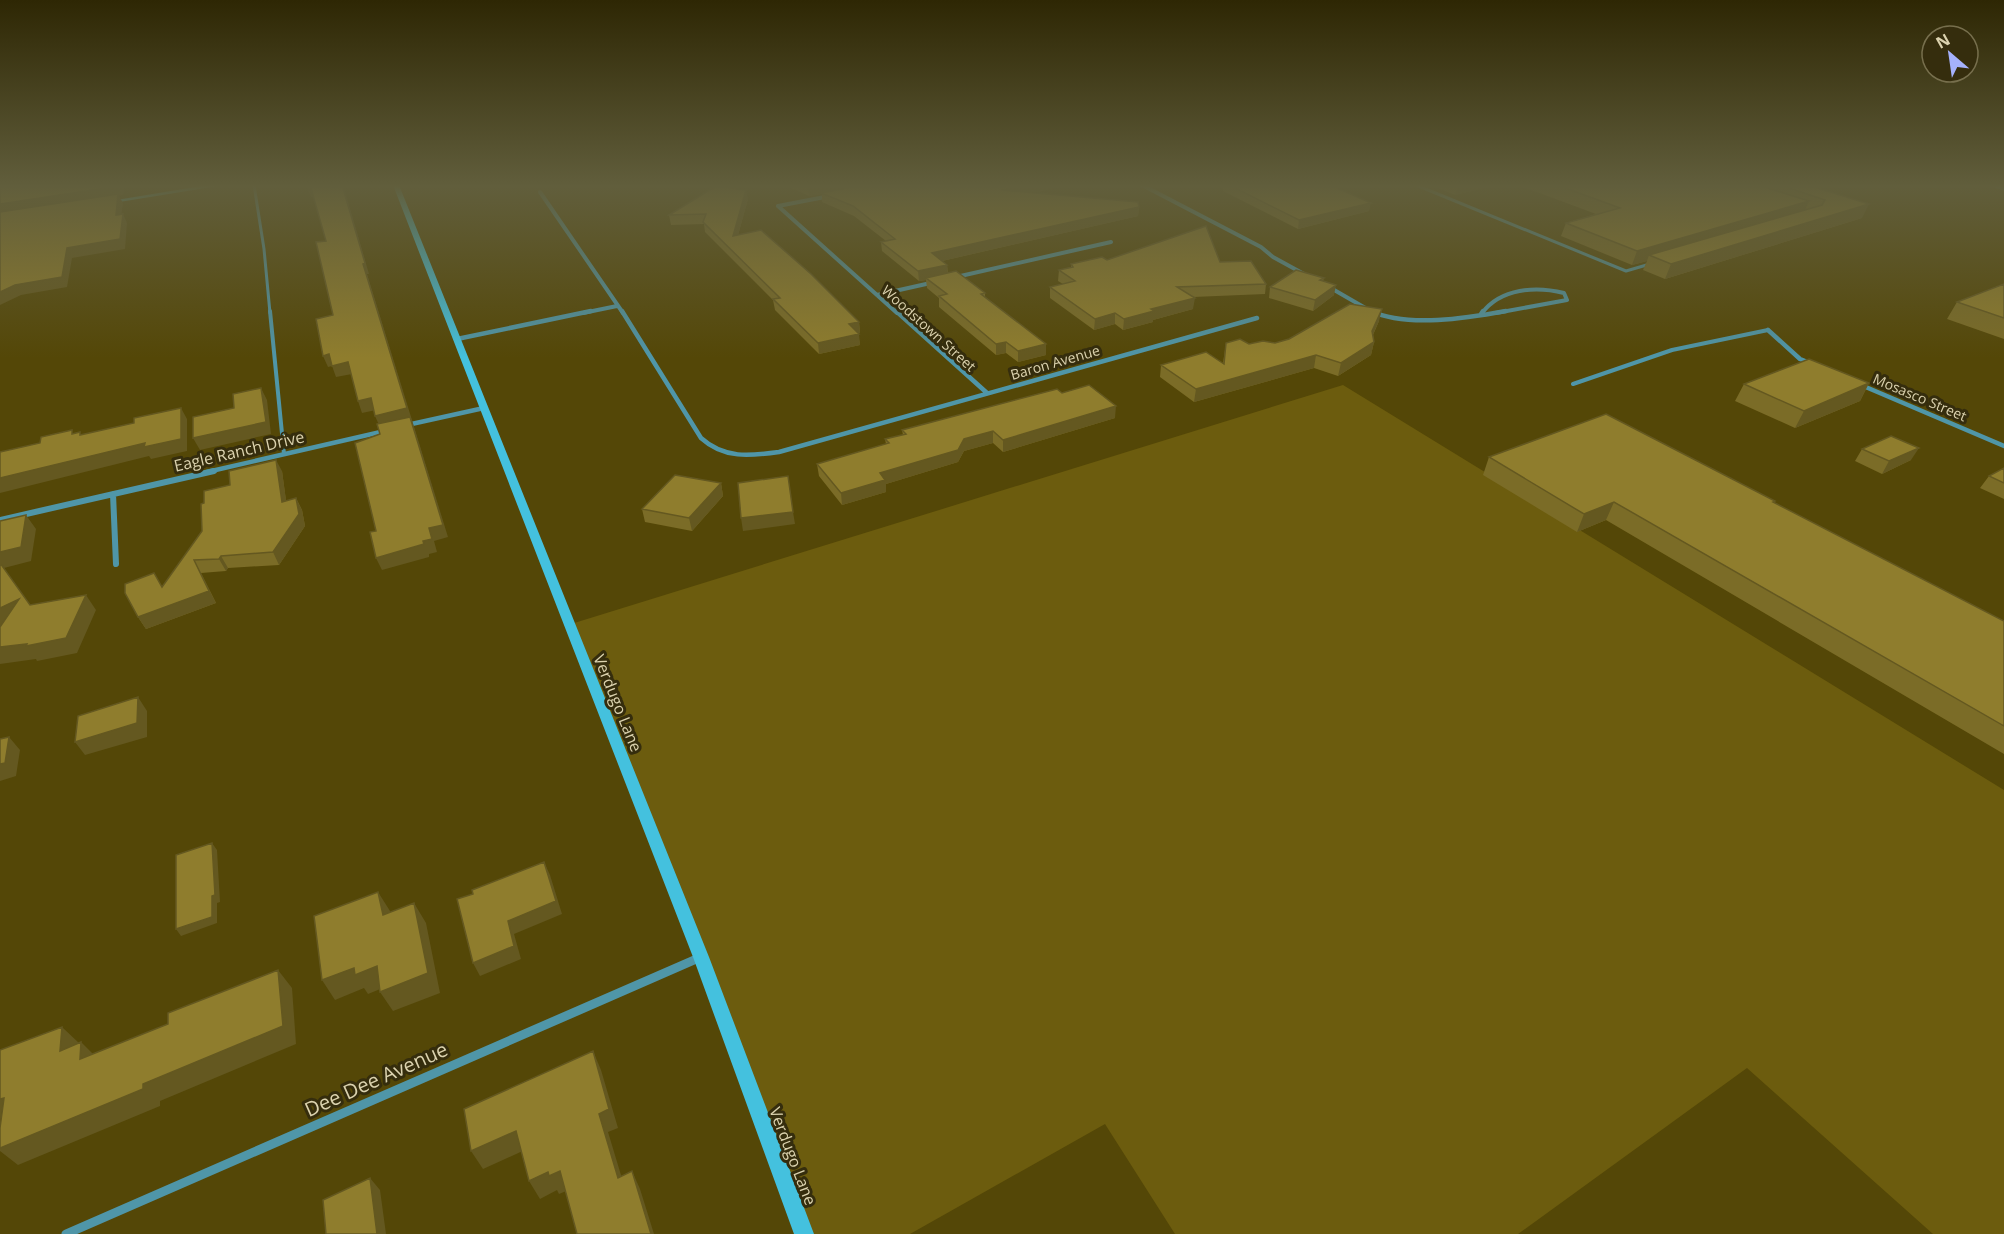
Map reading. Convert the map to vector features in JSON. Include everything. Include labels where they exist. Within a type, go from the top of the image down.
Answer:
[{"type":"street","name":"Verdugo Lane","points":[[419,243],[700,957],[804,1234]]},
{"type":"street","name":"Baron Avenue","points":[[574,243],[664,376],[698,434],[706,443],[719,451],[735,456],[779,452],[1257,318]]},
{"type":"street","name":"Woodstown Street","points":[[819,243],[987,393]]},
{"type":"street","points":[[877,295],[1108,243]]},
{"type":"street","points":[[1253,243],[1272,257],[1308,276]]},
{"type":"street","points":[[1326,286],[1381,315],[1402,319],[1480,314],[1567,300],[1564,293],[1549,288],[1534,288],[1501,297],[1485,305],[1480,314]]},
{"type":"street","points":[[457,339],[617,306]]},
{"type":"street","points":[[1768,330],[1800,359],[1821,368]]},
{"type":"street","name":"Mosasco Street","points":[[1854,382],[2004,446]]},
{"type":"street","name":"Eagle Ranch Drive","points":[[0,520],[484,408]]},
{"type":"street","points":[[113,494],[116,564]]},
{"type":"street","name":"Dee Dee Avenue","points":[[66,1234],[700,957]]},
{"type":"lane","points":[[263,243],[284,454]]},
{"type":"lane","points":[[1557,243],[1626,271],[1659,261]]},
{"type":"lane","points":[[1574,384],[1672,350],[1768,330]]},
{"type":"shaded area","points":[[1343,385],[2004,790],[2004,1234],[1933,1234],[1747,1068],[1518,1234],[1175,1234],[1105,1124],[910,1234],[813,1234],[571,624]]},
{"type":"building","points":[[0,243],[99,243],[67,248],[62,277],[15,285],[0,292]]},
{"type":"building","points":[[316,243],[359,243],[365,263],[363,264],[407,408],[375,416],[371,398],[358,401],[348,362],[332,366],[329,354],[323,356],[316,319],[333,315]]},
{"type":"building","points":[[724,243],[775,243],[859,322],[849,324],[859,334],[818,343],[773,299],[780,298]]},
{"type":"building","points":[[882,243],[979,243],[932,253],[947,265],[918,271]]},
{"type":"building","points":[[1158,243],[1212,243],[1220,262],[1251,261],[1266,284],[1177,287],[1195,298],[1151,309],[1154,311],[1124,319],[1115,313],[1095,319],[1050,287],[1075,281],[1059,270],[1073,267],[1071,264],[1102,257],[1107,260]]},
{"type":"building","points":[[1616,243],[1666,243],[1637,251]]},
{"type":"building","points":[[1692,243],[1742,243],[1671,264],[1649,255]]},
{"type":"building","points":[[1296,270],[1324,278],[1320,280],[1336,285],[1315,300],[1270,287]]},
{"type":"building","points":[[956,271],[985,293],[981,294],[1046,344],[1018,351],[1006,342],[996,344],[939,296],[947,294],[926,278]]},
{"type":"building","points":[[2004,284],[2004,318],[1957,302]]},
{"type":"building","points":[[1350,304],[1382,309],[1372,331],[1374,342],[1341,363],[1316,355],[1196,389],[1161,365],[1206,352],[1224,364],[1226,343],[1240,339],[1249,344],[1263,341],[1275,343],[1289,339]]},
{"type":"building","points":[[1809,359],[1869,383],[1804,411],[1744,384]]},
{"type":"building","points":[[1089,385],[1116,406],[1003,440],[993,431],[964,439],[958,450],[880,473],[885,480],[841,493],[817,464],[889,443],[885,439],[906,434],[902,430],[1057,389],[1062,393]]},
{"type":"building","points":[[261,388],[266,422],[193,438],[193,417],[234,408],[233,394]]},
{"type":"building","points":[[181,408],[181,439],[144,447],[145,443],[0,478],[0,452],[40,443],[41,437],[72,430],[72,434],[80,432],[80,435],[134,423],[134,418]]},
{"type":"building","points":[[1606,414],[2004,621],[2004,726],[1614,502],[1584,514],[1489,457]]},
{"type":"building","points":[[410,417],[443,525],[429,528],[432,539],[423,541],[424,544],[376,558],[370,532],[376,531],[355,443],[380,434],[377,424]]},
{"type":"building","points":[[1891,436],[1919,448],[1889,461],[1862,449]]},
{"type":"building","points":[[276,460],[282,502],[296,498],[299,514],[273,552],[194,560],[209,591],[138,617],[125,593],[125,584],[154,573],[162,587],[202,531],[201,504],[204,503],[204,491],[230,485],[229,471]]},
{"type":"building","points":[[2004,468],[2004,483],[1989,476]]},
{"type":"building","points":[[675,475],[721,483],[689,518],[642,509]]},
{"type":"building","points":[[788,476],[793,512],[741,518],[738,483]]},
{"type":"building","points":[[26,515],[21,547],[0,552],[0,521]]},
{"type":"building","points":[[0,563],[30,605],[86,595],[66,638],[26,646],[27,644],[0,647],[0,627],[19,599],[0,608]]},
{"type":"building","points":[[138,697],[137,723],[75,742],[78,716]]},
{"type":"building","points":[[9,737],[5,763],[0,764],[0,739]]},
{"type":"building","points":[[212,843],[215,895],[212,896],[212,917],[176,929],[176,855]]},
{"type":"building","points":[[544,862],[556,901],[508,921],[514,946],[473,963],[457,899],[473,894],[472,890]]},
{"type":"building","points":[[378,892],[383,915],[414,903],[428,973],[380,992],[377,966],[355,975],[354,968],[322,980],[314,916]]},
{"type":"building","points":[[278,970],[283,1026],[143,1084],[143,1089],[0,1148],[4,1098],[0,1099],[0,1050],[62,1027],[60,1051],[81,1042],[80,1059],[168,1024],[168,1013]]},
{"type":"building","points":[[593,1051],[609,1109],[599,1114],[618,1178],[632,1171],[651,1234],[577,1234],[560,1171],[549,1176],[548,1172],[529,1181],[516,1131],[471,1151],[464,1109]]},
{"type":"building","points":[[370,1178],[377,1234],[326,1234],[323,1200]]}]
